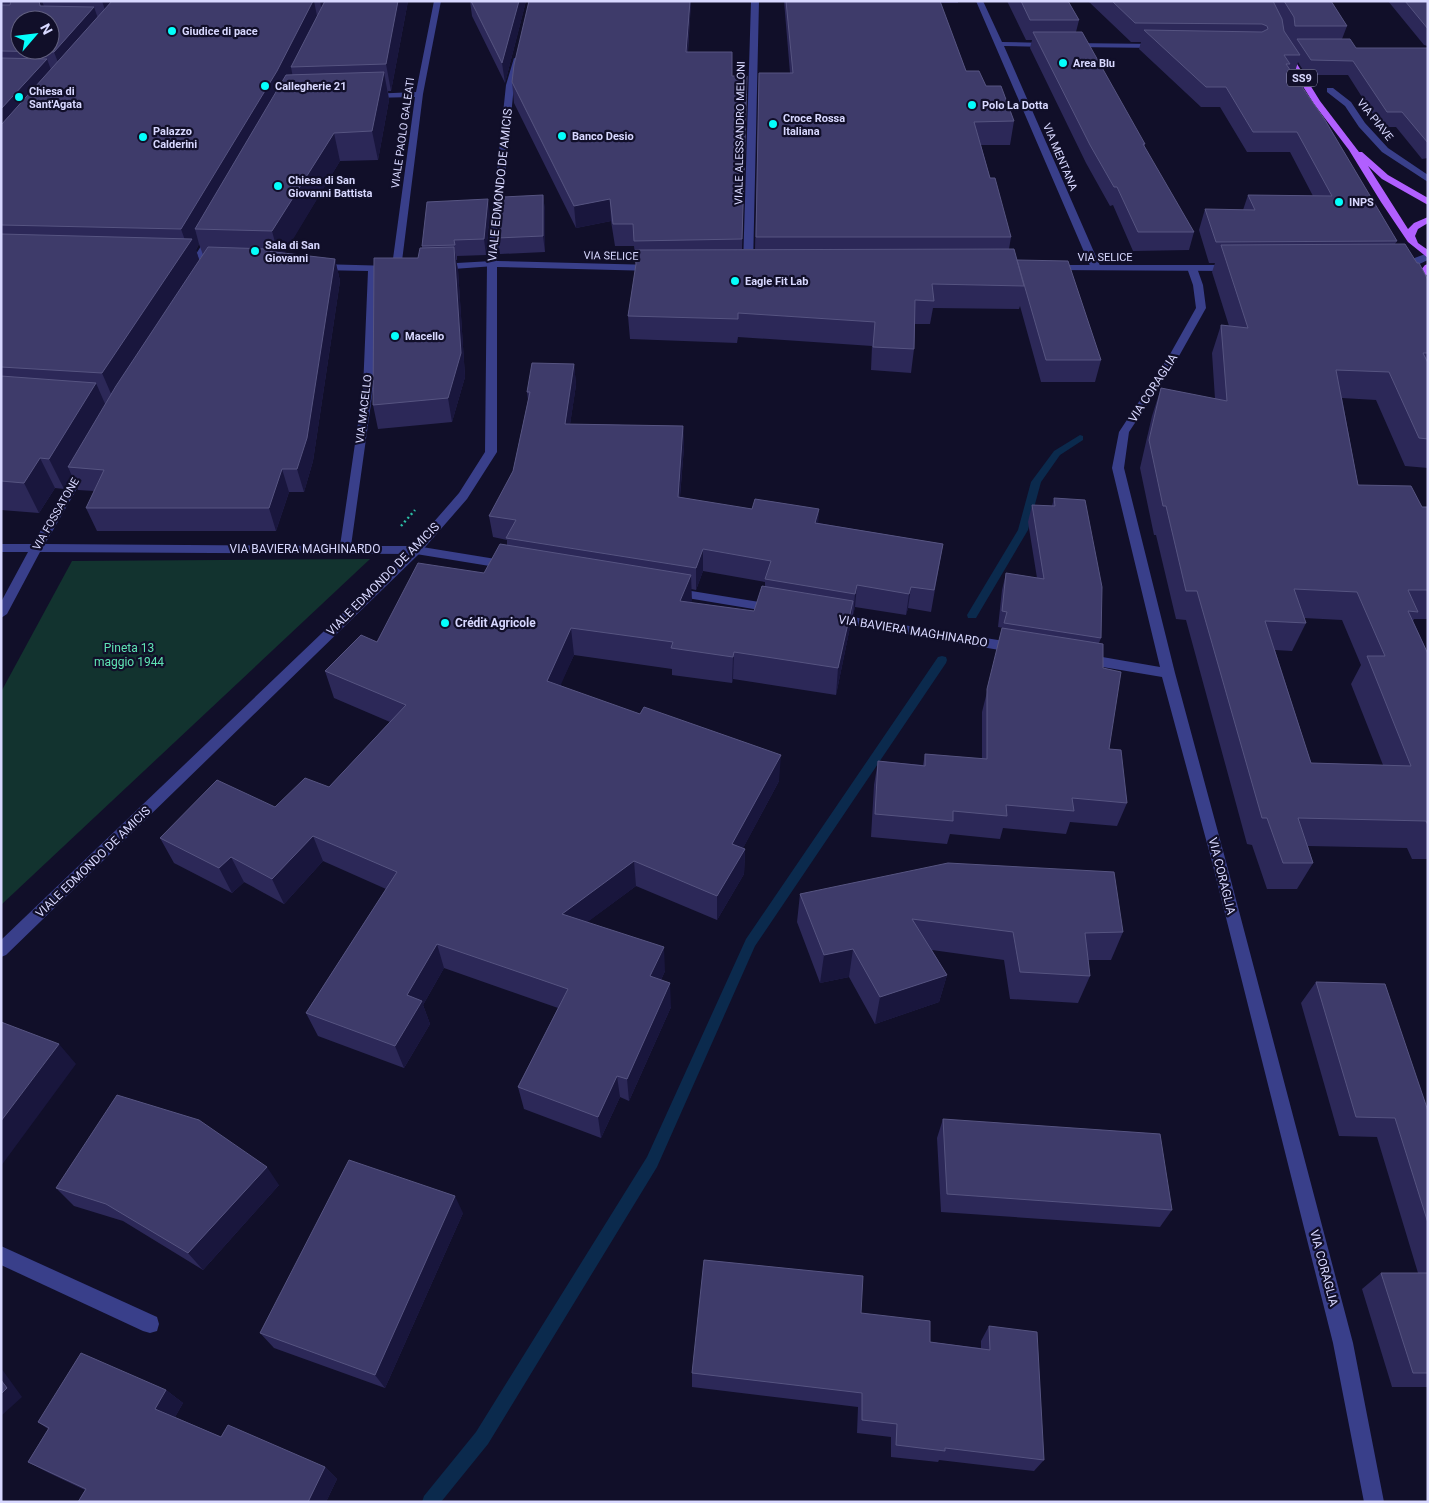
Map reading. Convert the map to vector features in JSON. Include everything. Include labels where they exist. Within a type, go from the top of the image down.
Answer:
[{"type":"main road","name":"SS9","points":[[1283,46],[1317,102],[1353,149],[1380,195],[1411,240]]},
{"type":"main road","name":"SS9","points":[[1353,149],[1385,176],[1428,202]]},
{"type":"main road","points":[[1428,220],[1413,227],[1410,233],[1411,240],[1415,245],[1428,255]]},
{"type":"main road","points":[[1428,267],[1420,276],[1421,288],[1428,303]]},
{"type":"street","name":"VIALE PAOLO GALEATI","points":[[373,268],[401,268],[419,94],[438,1]]},
{"type":"street","name":"VIALE ALESSANDRO MELONI","points":[[748,266],[755,1]]},
{"type":"street","name":"VIA MENTANA","points":[[978,1],[999,44],[1096,268]]},
{"type":"street","points":[[999,44],[1053,45]]},
{"type":"street","points":[[1063,45],[1169,46]]},
{"type":"street","points":[[1283,46],[1294,48]]},
{"type":"street","name":"VIALE EDMONDO DE AMICIS","points":[[1,950],[416,550],[463,496],[491,452],[492,264],[510,85],[519,49]]},
{"type":"street","name":"VIA PIAVE","points":[[1330,90],[1348,104],[1362,125],[1385,150],[1428,179]]},
{"type":"street","points":[[365,96],[419,94]]},
{"type":"street","points":[[195,263],[216,228]]},
{"type":"street","points":[[1389,266],[1406,266],[1428,255]]},
{"type":"street","name":"VIA SELICE","points":[[433,267],[492,264],[620,268],[669,267]]},
{"type":"street","points":[[307,267],[373,268]]},
{"type":"street","name":"VIA MACELLO","points":[[345,549],[368,390],[373,268]]},
{"type":"street","name":"VIA SELICE","points":[[1046,268],[1239,268]]},
{"type":"street","name":"VIA CORAGLIA","points":[[1192,268],[1198,285],[1201,308],[1174,356],[1124,432],[1118,468],[1168,673],[1218,858],[1343,1343],[1374,1502]]},
{"type":"street","name":"VIA FOSSATONE","points":[[1,614],[37,547],[90,457]]},
{"type":"street","name":"VIA BAVIERA MAGHINARDO","points":[[1,548],[416,550],[523,568]]},
{"type":"street","points":[[660,590],[787,610]]},
{"type":"street","name":"VIA BAVIERA MAGHINARDO","points":[[816,615],[1031,650]]},
{"type":"street","points":[[1070,657],[1168,673]]},
{"type":"street","points":[[1,1255],[150,1324]]},
{"type":"green space","name":"Pineta 13 maggio 1944","points":[[370,559],[1,905],[1,692],[72,561]]},
{"type":"building","points":[[11,1],[39,1],[40,6],[94,7],[60,45],[60,10],[10,10],[10,51],[1,51],[1,5],[10,5]]},
{"type":"building","points":[[112,1],[313,1],[277,71],[181,229],[1,225],[1,125]]},
{"type":"building","points":[[325,1],[398,1],[386,64],[291,67]]},
{"type":"building","points":[[471,1],[519,1],[502,63]]},
{"type":"building","points":[[529,1],[690,1],[686,52],[732,52],[732,76],[747,76],[742,239],[634,241],[633,224],[613,224],[610,199],[574,206],[512,82],[514,65]]},
{"type":"building","points":[[786,1],[940,1],[966,71],[979,71],[986,86],[1001,86],[1014,121],[974,122],[990,178],[995,178],[1011,237],[756,237],[759,73],[793,73]]},
{"type":"building","points":[[1021,1],[1068,1],[1079,20],[1030,20]]},
{"type":"building","points":[[1112,1],[1273,1],[1282,19],[1284,31],[1300,55],[1284,55],[1290,64],[1286,64],[1325,120],[1397,241],[1216,242],[1205,209],[1255,210],[1248,195],[1332,196],[1297,132],[1253,132],[1226,87],[1206,87],[1144,30],[1262,32],[1268,29],[1267,26],[1262,24],[1135,23]]},
{"type":"building","points":[[1284,1],[1331,1],[1347,26],[1295,26],[1294,17]]},
{"type":"building","points":[[1405,1],[1428,1],[1428,29]]},
{"type":"building","points":[[1033,32],[1082,32],[1145,144],[1143,144],[1194,232],[1138,232],[1117,187],[1114,187],[1090,145]]},
{"type":"building","points":[[1297,39],[1350,39],[1356,48],[1428,48],[1428,143],[1402,112],[1387,112],[1353,61],[1311,60]]},
{"type":"building","points":[[1,58],[10,58],[10,60],[46,60],[1,109]]},
{"type":"building","points":[[384,72],[372,131],[334,133],[272,231],[195,229],[286,75]]},
{"type":"building","points":[[543,195],[543,236],[497,238],[501,199],[503,197]]},
{"type":"building","points":[[488,199],[484,239],[454,240],[455,245],[422,246],[427,202]]},
{"type":"building","points":[[1,234],[192,239],[102,373],[1,367]]},
{"type":"building","points":[[1405,244],[1417,263],[1419,263],[1428,280],[1428,353],[1423,353],[1428,363],[1428,439],[1419,438],[1389,372],[1336,370],[1358,485],[1411,486],[1422,507],[1428,507],[1428,590],[1408,590],[1418,612],[1408,611],[1428,654],[1428,825],[1426,821],[1298,818],[1313,863],[1283,863],[1267,818],[1262,818],[1197,591],[1186,591],[1166,506],[1163,506],[1149,440],[1161,388],[1227,401],[1221,325],[1248,328],[1221,245]],"holes":[[[1294,589],[1357,592],[1385,656],[1367,656],[1411,766],[1311,763],[1265,621],[1306,623]]]},
{"type":"building","points":[[208,247],[268,249],[266,251],[335,259],[307,438],[297,469],[282,469],[269,508],[86,508],[104,470],[68,467],[116,386]]},
{"type":"building","points":[[454,247],[461,353],[448,398],[373,405],[374,258],[418,258],[420,248]]},
{"type":"building","points":[[1014,249],[1024,286],[932,284],[934,301],[915,300],[914,349],[873,347],[875,322],[738,313],[738,319],[628,316],[636,264],[635,250]]},
{"type":"building","points":[[1017,260],[1068,261],[1101,360],[1046,360]]},
{"type":"building","points":[[532,363],[574,364],[565,424],[683,426],[678,497],[752,509],[755,499],[819,509],[815,523],[943,544],[934,590],[911,587],[909,594],[857,585],[855,594],[765,579],[771,561],[703,549],[696,568],[506,538],[516,520],[489,516],[513,471],[530,392],[527,392]]},
{"type":"building","points":[[1,376],[96,383],[49,459],[40,458],[24,483],[1,481]]},
{"type":"building","points":[[1054,498],[1085,500],[1102,587],[1101,638],[1004,623],[1007,612],[1002,611],[1006,573],[1044,579],[1032,505],[1055,506]]},
{"type":"building","points":[[500,544],[691,575],[680,601],[754,611],[762,586],[853,601],[838,668],[734,652],[733,657],[671,648],[673,642],[571,628],[547,681],[640,714],[644,707],[781,755],[732,844],[745,849],[717,896],[634,861],[562,914],[664,947],[650,976],[670,983],[627,1079],[617,1076],[598,1117],[518,1087],[568,989],[437,944],[407,995],[422,1001],[395,1046],[306,1013],[397,872],[313,836],[272,879],[231,857],[219,868],[160,838],[217,780],[275,807],[305,778],[329,787],[406,705],[325,671],[361,635],[377,642],[418,563],[484,573]]},
{"type":"building","points":[[1002,628],[1103,644],[1103,668],[1121,672],[1109,749],[1121,750],[1127,803],[1072,798],[1074,811],[1006,805],[1007,816],[953,811],[953,821],[875,814],[878,761],[925,766],[925,754],[987,759],[987,689]]},
{"type":"building","points":[[948,863],[1114,872],[1123,932],[1085,933],[1090,976],[1020,972],[1013,932],[912,919],[947,975],[880,997],[853,949],[824,955],[800,894]]},
{"type":"building","points":[[1316,982],[1385,984],[1428,1111],[1428,1223],[1395,1118],[1356,1117]]},
{"type":"building","points":[[1,1022],[59,1044],[1,1121]]},
{"type":"building","points":[[117,1095],[199,1120],[267,1167],[188,1253],[106,1204],[56,1188]]},
{"type":"building","points":[[943,1119],[1160,1134],[1172,1210],[947,1194]]},
{"type":"building","points":[[349,1160],[455,1196],[375,1375],[260,1333]]},
{"type":"building","points":[[704,1260],[863,1276],[861,1313],[930,1321],[930,1342],[990,1350],[989,1326],[1037,1332],[1044,1460],[945,1448],[945,1451],[896,1445],[897,1424],[862,1420],[862,1393],[692,1373]]},
{"type":"building","points":[[1381,1273],[1428,1273],[1428,1373],[1413,1373]]},
{"type":"building","points":[[81,1353],[166,1390],[155,1409],[221,1437],[228,1425],[325,1467],[308,1502],[78,1502],[86,1489],[28,1462],[49,1428],[38,1422]]},
{"type":"building","points":[[1,1380],[7,1388],[1,1394]]},
{"type":"waterway","points":[[972,615],[1023,530],[1036,482],[1057,453],[1080,438]]},
{"type":"waterway","points":[[430,1502],[482,1438],[652,1162],[750,943],[942,660]]},
{"type":"place","name":"Giudice di pace","points":[[172,31]]},
{"type":"place","name":"Area Blu","points":[[1063,63]]},
{"type":"place","name":"Callegherie 21","points":[[265,86]]},
{"type":"place","name":"Chiesa di Sant'Agata","points":[[19,97]]},
{"type":"place","name":"Polo La Dotta","points":[[972,105]]},
{"type":"place","name":"Croce Rossa Italiana","points":[[773,124]]},
{"type":"place","name":"Banco Desio","points":[[562,136]]},
{"type":"place","name":"Palazzo Calderini","points":[[143,137]]},
{"type":"place","name":"Chiesa di San Giovanni Battista","points":[[278,186]]},
{"type":"place","name":"INPS","points":[[1339,202]]},
{"type":"place","name":"Sala di San Giovanni","points":[[255,251]]},
{"type":"place","name":"Eagle Fit Lab","points":[[735,281]]},
{"type":"place","name":"Macello","points":[[395,336]]},
{"type":"place","name":"Crédit Agricole","points":[[445,623]]}]
